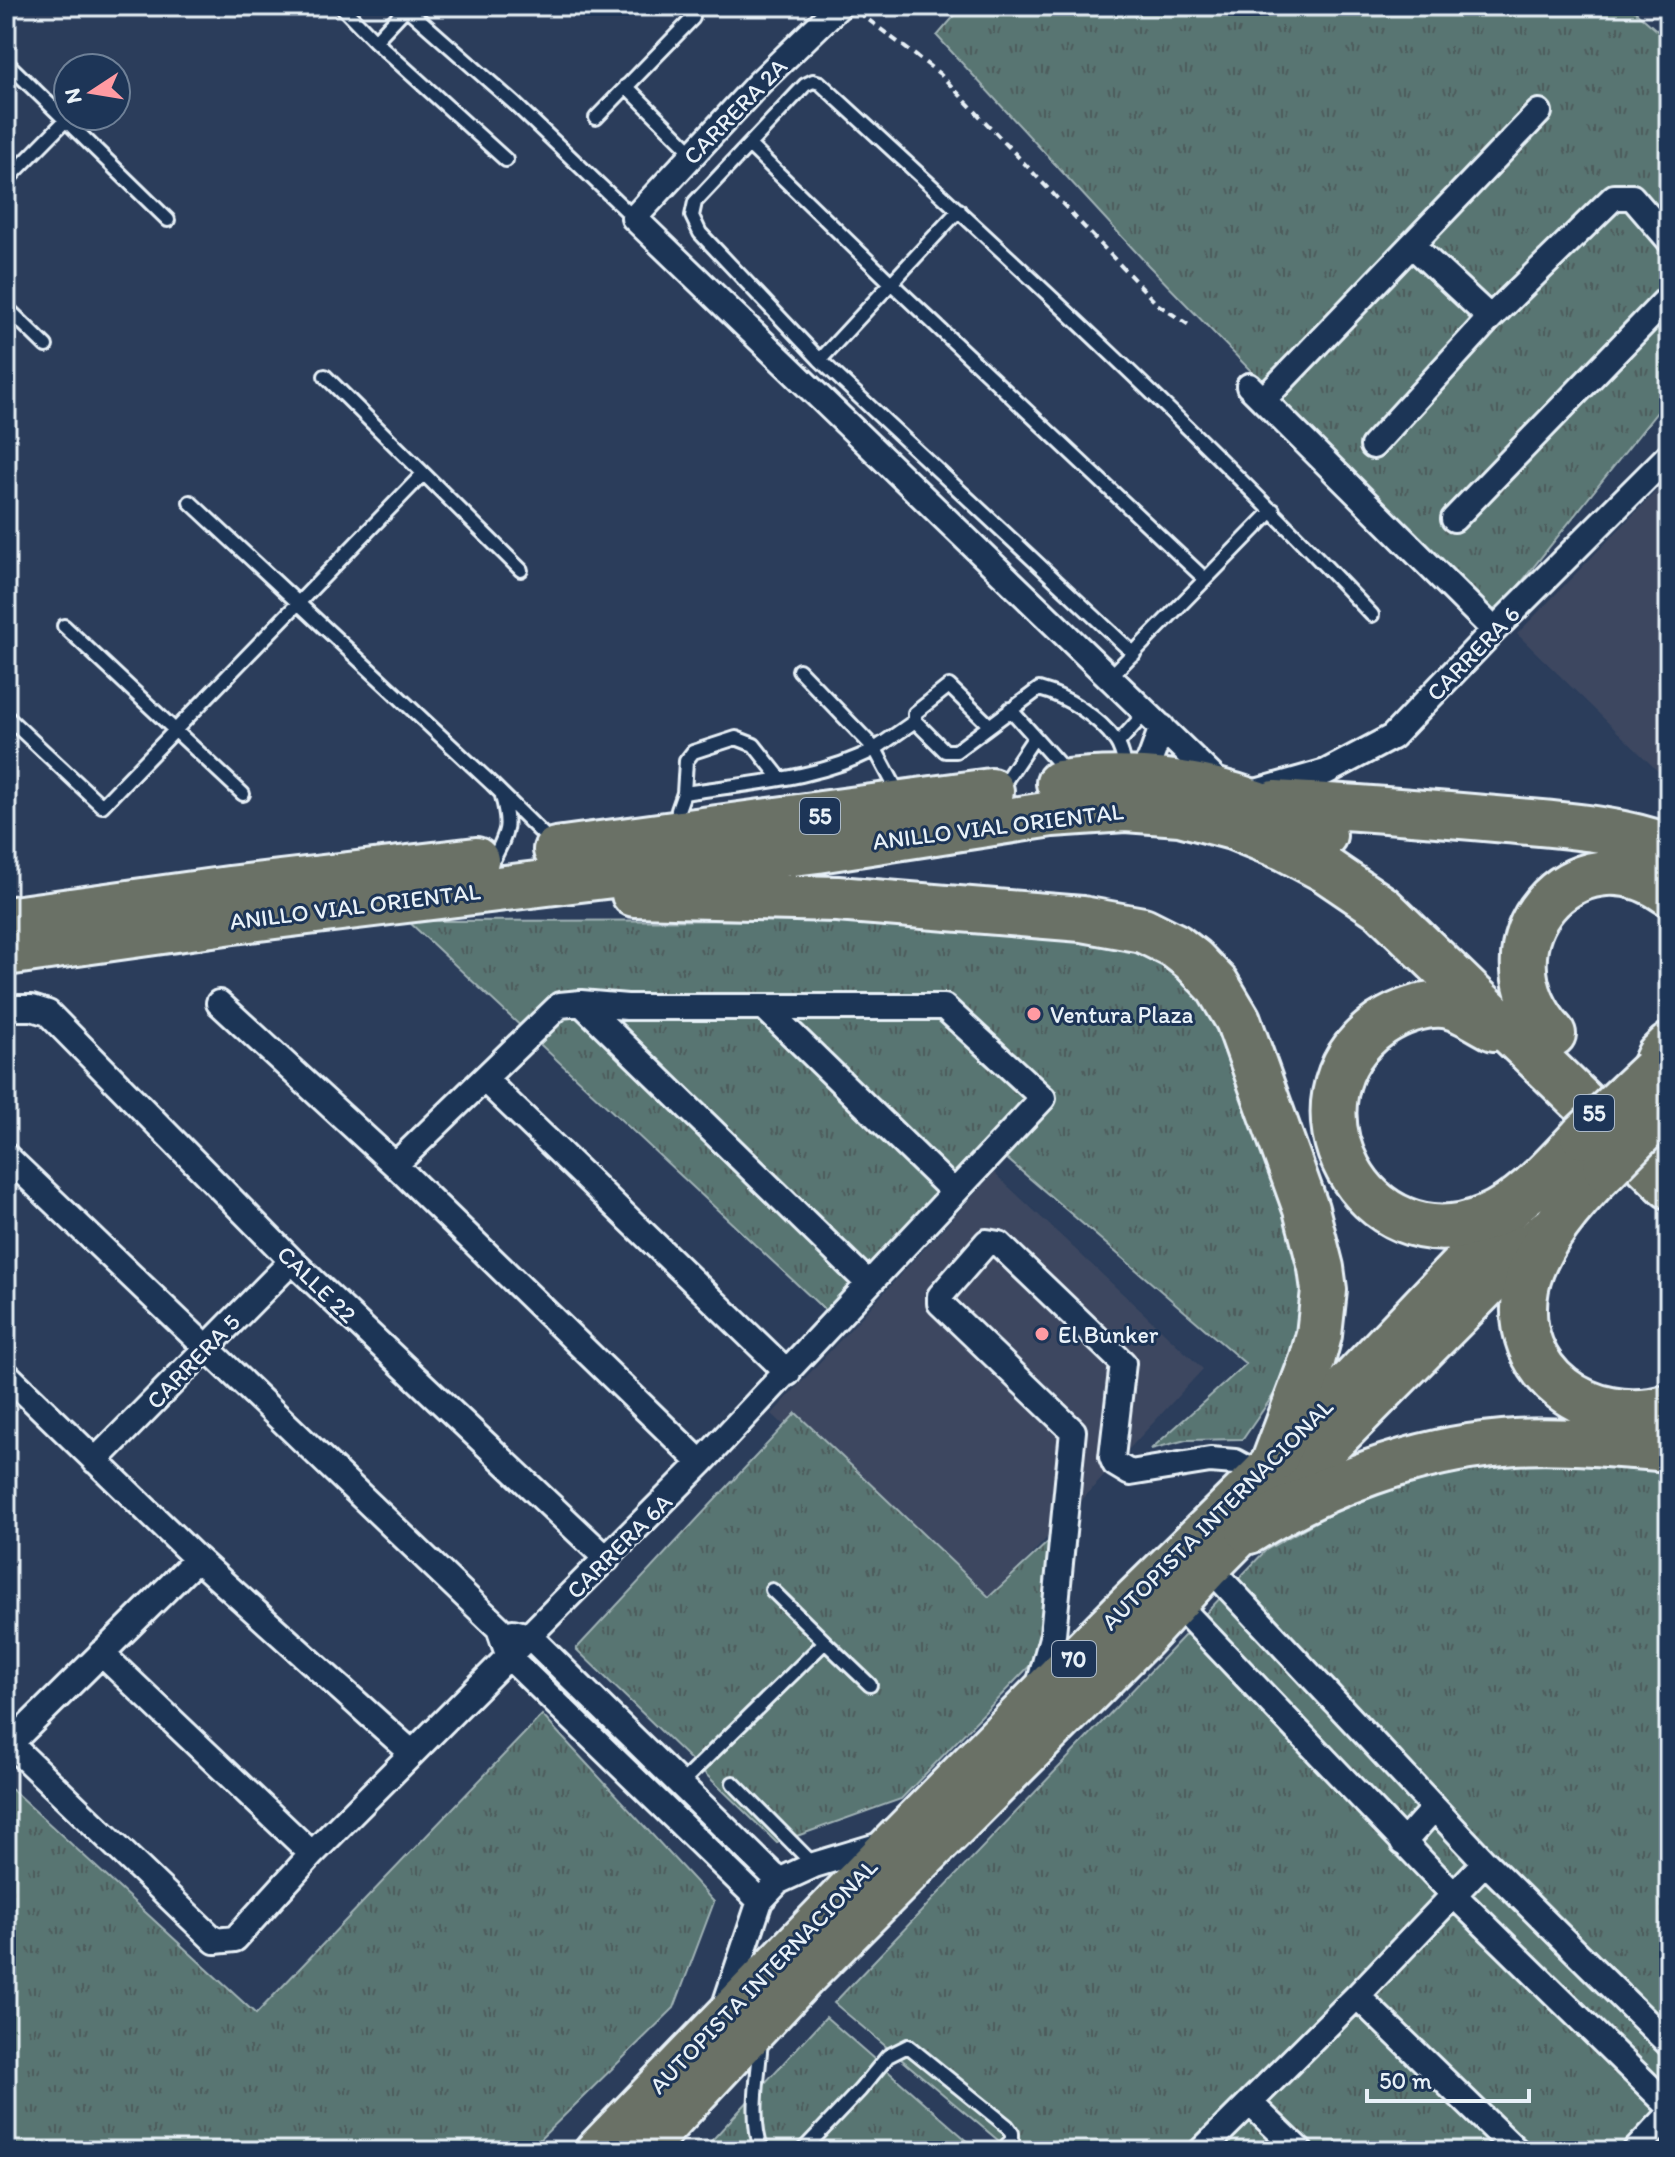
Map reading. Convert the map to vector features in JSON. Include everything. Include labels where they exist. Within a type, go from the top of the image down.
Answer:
[{"type":"highway","name":"ANILLO VIAL ORIENTAL","points":[[6,953],[507,872],[558,850],[680,814],[905,804],[1074,781],[1128,766],[1242,797],[1322,834],[1374,869],[1456,940],[1536,1037],[1669,1186]]},
{"type":"highway","points":[[1242,797],[1590,829],[1632,836],[1669,847]]},
{"type":"highway","name":"ANILLO VIAL ORIENTAL","points":[[6,920],[229,889],[818,850],[1052,814],[1135,809],[1180,813],[1206,818],[1306,858],[1382,908],[1669,1145]]},
{"type":"highway","points":[[507,872],[563,894],[837,899],[1082,919],[1134,928],[1175,946],[1193,960],[1217,985],[1238,1020],[1306,1209],[1321,1268],[1324,1290],[1319,1335],[1312,1361],[1267,1467]]},
{"type":"highway","points":[[1581,1166],[1470,1224],[1438,1226],[1405,1220],[1377,1204],[1354,1181],[1339,1151],[1333,1119],[1340,1079],[1359,1043],[1385,1022],[1414,1009],[1447,1005],[1536,1037],[1523,972],[1526,938],[1543,907],[1569,885],[1601,874],[1636,876],[1669,893]]},
{"type":"highway","name":"AUTOPISTA INTERNACIONAL","points":[[1581,1166],[1664,1064]]},
{"type":"highway","points":[[1581,1166],[1530,1271],[1524,1305],[1525,1323],[1536,1356],[1556,1384],[1585,1404],[1617,1414],[1643,1413],[1669,1407]]},
{"type":"highway","points":[[1249,1531],[1280,1512],[1362,1477],[1423,1458],[1478,1446],[1550,1441],[1669,1449]]},
{"type":"main road","name":"AUTOPISTA INTERNACIONAL","points":[[594,2151],[1119,1612],[1581,1166]]},
{"type":"main road","name":"AUTOPISTA INTERNACIONAL","points":[[644,2151],[806,1978],[1249,1531],[1581,1166]]},
{"type":"street","name":"CARRERA 2A","points":[[634,218],[759,83],[835,8]]},
{"type":"street","points":[[1494,630],[1256,393],[1413,246],[1539,112]]},
{"type":"street","points":[[1373,446],[1490,318],[1614,197],[1632,197],[1669,240]]},
{"type":"street","points":[[634,218],[1109,678],[1242,797]]},
{"type":"street","points":[[1413,246],[1490,318]]},
{"type":"street","points":[[1454,519],[1669,297]]},
{"type":"street","name":"CARRERA 6","points":[[1242,797],[1326,772],[1392,737],[1669,455]]},
{"type":"street","points":[[1128,766],[1150,760],[1154,719]]},
{"type":"street","points":[[219,1003],[395,1165],[701,1463]]},
{"type":"street","points":[[581,1003],[868,1283]]},
{"type":"street","points":[[395,1165],[560,1005],[764,1007],[954,1192]]},
{"type":"street","name":"CARRERA 6A","points":[[8,1742],[215,1941],[235,1939],[312,1854],[788,1373],[868,1283],[1043,1098],[944,1007],[764,1007]]},
{"type":"street","name":"CALLE 22","points":[[6,1008],[32,1008],[48,1013],[292,1261],[607,1559]]},
{"type":"street","points":[[485,1080],[788,1373]]},
{"type":"street","points":[[6,1156],[499,1628],[509,1657],[760,1901]]},
{"type":"street","points":[[1035,1699],[1053,1634],[1073,1431],[940,1303],[940,1296],[987,1242],[999,1244],[1123,1363],[1112,1457],[1115,1464],[1130,1473],[1210,1460],[1267,1467]]},
{"type":"street","name":"CARRERA 5","points":[[95,1461],[292,1261]]},
{"type":"street","points":[[6,1374],[197,1559],[412,1753]]},
{"type":"street","points":[[8,1742],[197,1559]]},
{"type":"street","points":[[1210,1568],[1485,1862],[1669,2044]]},
{"type":"street","points":[[1178,1605],[1403,1843],[1669,2106]]},
{"type":"street","points":[[499,1628],[529,1636],[779,1881]]},
{"type":"street","points":[[101,1653],[312,1854]]},
{"type":"street","points":[[1403,1843],[1434,1808]]},
{"type":"street","points":[[721,2018],[760,1901],[779,1881],[814,1865],[893,1841]]},
{"type":"street","points":[[1201,2151],[1357,1996],[1485,1862]]},
{"type":"street","points":[[1357,1996],[1517,2151]]},
{"type":"street","points":[[1250,2103],[1300,2151]]},
{"type":"street","points":[[1635,2151],[1669,2115]]},
{"type":"lane","points":[[341,6],[506,160]]},
{"type":"lane","points":[[375,41],[405,7],[515,104],[634,218]]},
{"type":"lane","points":[[596,118],[693,18]]},
{"type":"lane","points":[[6,62],[52,106]]},
{"type":"lane","points":[[1134,654],[820,360],[700,233],[692,216],[695,202],[805,85],[813,81],[820,83],[959,210],[1273,510],[1372,615]]},
{"type":"lane","points":[[626,86],[693,153]]},
{"type":"lane","points":[[6,181],[54,132]]},
{"type":"lane","points":[[78,132],[168,220]]},
{"type":"lane","points":[[749,145],[1205,579]]},
{"type":"lane","points":[[820,360],[959,210]]},
{"type":"lane","points":[[6,307],[46,346]]},
{"type":"lane","points":[[325,376],[521,570]]},
{"type":"lane","points":[[6,716],[102,806],[423,474]]},
{"type":"lane","points":[[190,502],[502,793],[558,850]]},
{"type":"lane","points":[[1109,678],[1273,510]]},
{"type":"lane","points":[[64,626],[243,794]]},
{"type":"lane","points":[[799,670],[875,749],[905,804]]},
{"type":"lane","points":[[988,724],[949,686],[915,713],[915,721],[945,751],[956,751],[988,724],[1039,689],[1057,693],[1102,725],[1128,766],[1154,719]]},
{"type":"lane","points":[[1010,709],[1074,781]]},
{"type":"lane","points":[[780,778],[754,745],[736,738],[693,752],[686,761],[680,814],[780,778],[849,762],[875,749],[915,721]]},
{"type":"lane","points":[[999,790],[1034,738]]},
{"type":"lane","points":[[502,793],[509,821],[507,872]]},
{"type":"lane","points":[[772,1590],[870,1685]]},
{"type":"lane","points":[[680,1784],[825,1642]]},
{"type":"lane","points":[[733,1783],[814,1865]]},
{"type":"lane","points":[[762,2027],[756,2121],[762,2151]]},
{"type":"lane","points":[[802,2151],[888,2056],[908,2046],[1007,2126],[1012,2140],[1001,2151]]},
{"type":"path","points":[[835,8],[940,74],[1157,304],[1192,327]]},
{"type":"shaded area","points":[[1669,478],[1669,782],[1517,634]]},
{"type":"shaded area","points":[[994,1173],[1203,1369],[981,1609],[772,1414]]},
{"type":"green space","points":[[963,6],[1629,6],[1669,41],[1669,397],[1492,619],[1148,265],[937,36]]},
{"type":"green space","points":[[826,920],[1150,941],[1212,996],[1300,1241],[1300,1317],[1287,1375],[1243,1439],[1186,1440],[1151,1449],[1246,1364],[1006,1158],[844,1328],[408,921]]},
{"type":"green space","points":[[796,1413],[989,1597],[1049,1541],[1044,1585],[1043,1652],[901,1799],[777,1843],[576,1649]]},
{"type":"green space","points":[[1478,1458],[1669,1465],[1669,2151],[1011,2151],[834,2003],[1266,1550],[1393,1478]]},
{"type":"green space","points":[[542,1715],[714,1902],[674,2008],[528,2151],[6,2151],[6,1784],[256,2014]]},
{"type":"green space","points":[[826,2017],[979,2151],[702,2151]]},
{"type":"place","name":"Ventura Plaza","points":[[1034,1014]]},
{"type":"place","name":"El Bunker","points":[[1042,1334]]}]
